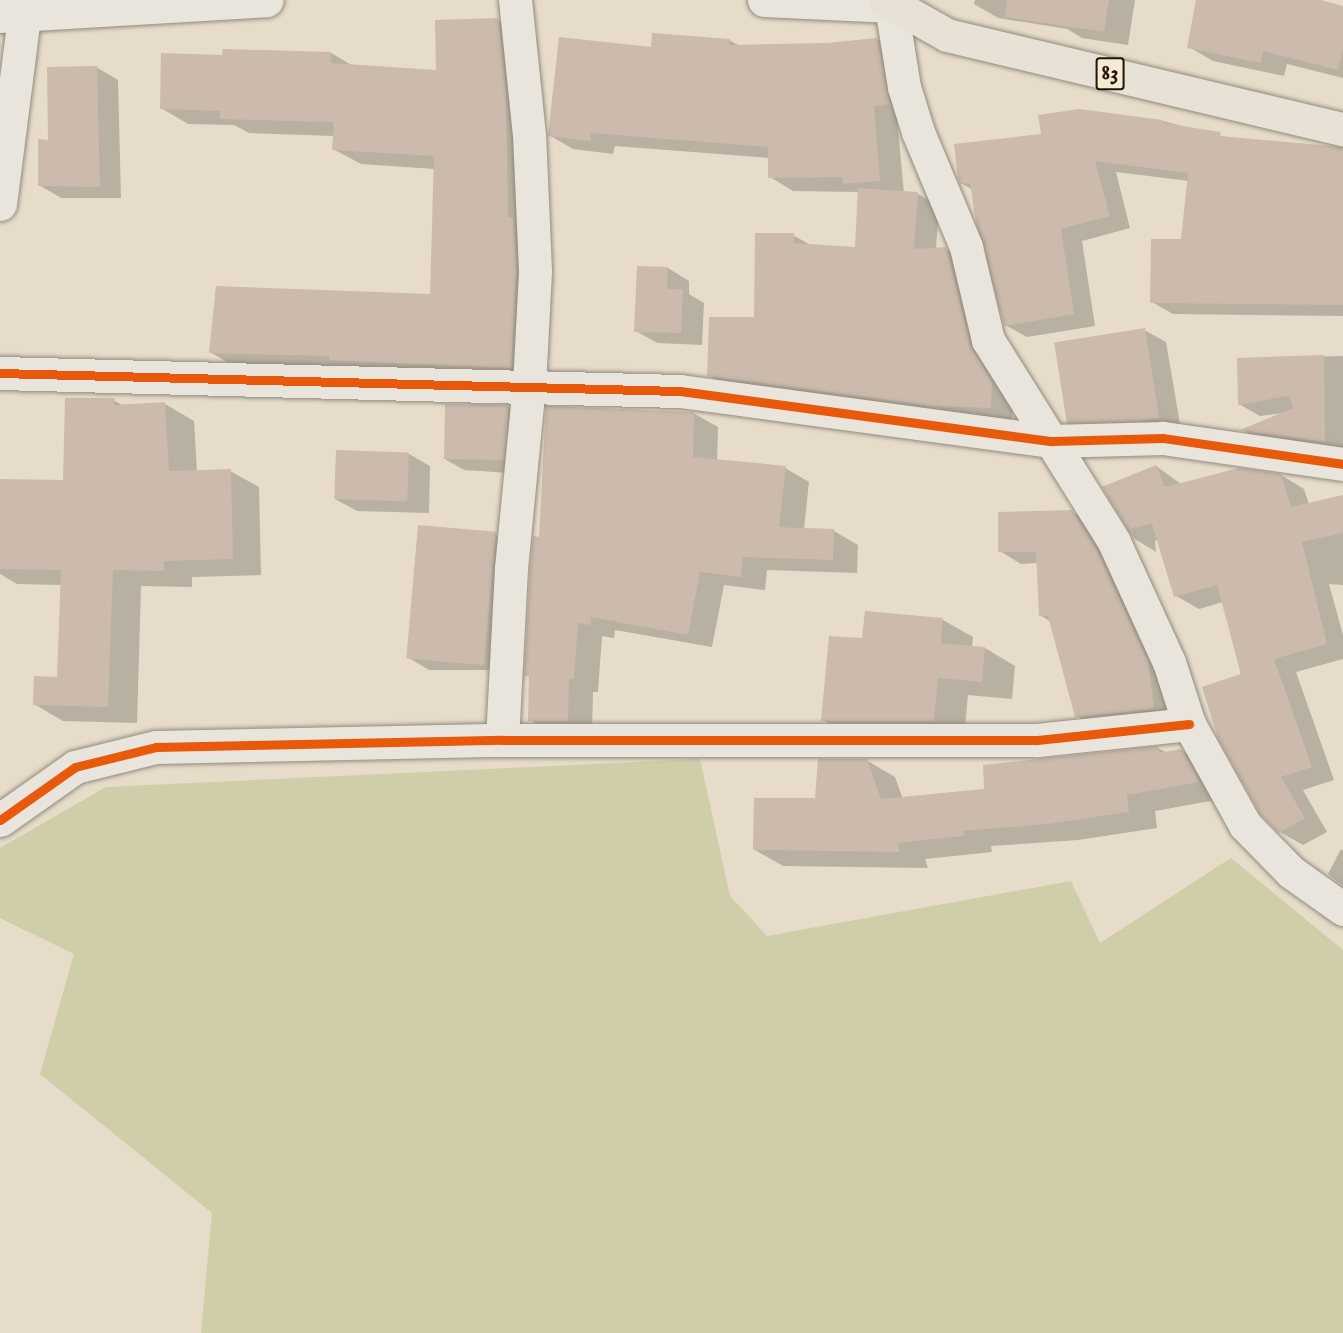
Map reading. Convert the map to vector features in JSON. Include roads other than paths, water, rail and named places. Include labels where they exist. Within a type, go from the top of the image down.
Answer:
[{"type":"main road","name":"83","points":[[888,3],[947,35],[1343,129]]},
{"type":"street","points":[[0,204],[17,10],[267,0]]},
{"type":"street","points":[[502,740],[511,568],[529,386],[535,270],[529,135],[514,0]]},
{"type":"street","points":[[764,0],[888,3],[904,87],[918,132],[966,247],[988,340],[1114,542],[1169,662],[1189,724],[1245,825],[1291,872],[1343,909]]},
{"type":"street","points":[[0,373],[680,391],[1052,441],[1163,438],[1343,464]]},
{"type":"street","points":[[0,820],[75,767],[156,747],[502,740],[1037,740],[1189,724]]}]
